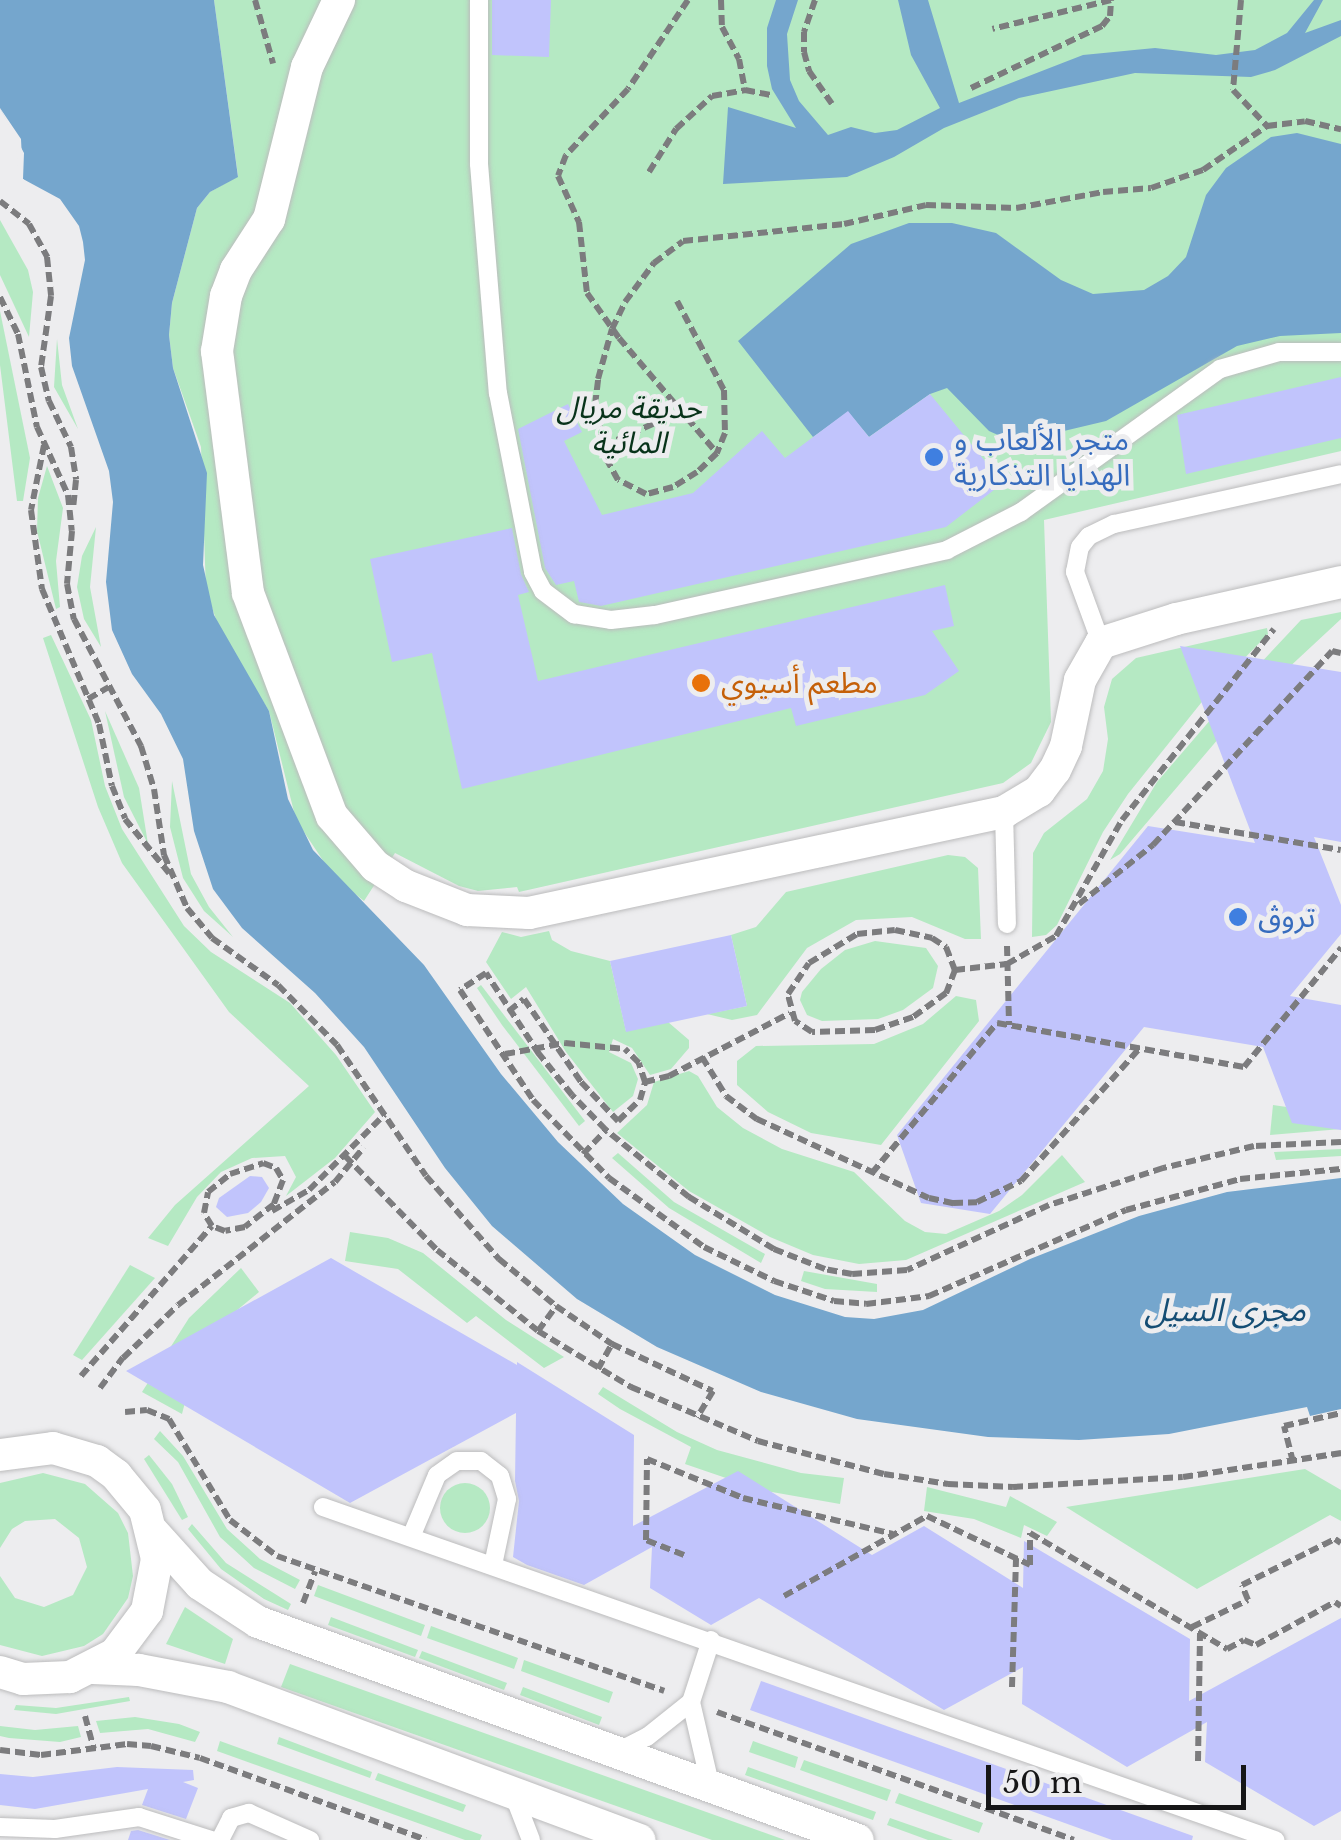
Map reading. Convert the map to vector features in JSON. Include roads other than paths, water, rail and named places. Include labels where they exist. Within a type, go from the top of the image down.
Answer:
[{"type":"street","points":[[339,0],[307,66],[274,206],[226,296],[218,350],[248,593],[318,786],[351,844],[375,866],[436,901],[500,914],[565,906],[1004,812],[1039,791],[1055,770],[1066,746],[1080,680],[1101,643],[1128,632],[1341,582]]},
{"type":"street","points":[[0,1455],[54,1448],[97,1461],[116,1474],[138,1501],[153,1532],[200,1584],[258,1622],[858,1840]]},
{"type":"street","points":[[93,1668],[124,1644],[148,1611],[156,1572],[153,1532]]},
{"type":"street","points":[[0,1672],[46,1680],[93,1668],[138,1670],[228,1686],[511,1791],[597,1834],[640,1840]]},
{"type":"lane","points":[[479,0],[479,164],[498,392],[533,572],[543,591],[574,614],[611,620],[655,614],[947,550],[1021,512],[1220,369],[1278,352],[1341,352]]},
{"type":"lane","points":[[1101,643],[1075,572],[1080,547],[1089,536],[1114,524],[1341,474]]},
{"type":"lane","points":[[1004,812],[1007,924]]},
{"type":"lane","points":[[412,1537],[437,1475],[457,1461],[481,1461],[500,1476],[507,1499],[494,1565]]},
{"type":"lane","points":[[323,1507],[1275,1840]]},
{"type":"lane","points":[[711,1788],[691,1702],[712,1640]]},
{"type":"lane","points":[[613,1754],[647,1737],[691,1702]]},
{"type":"lane","points":[[511,1791],[531,1840]]},
{"type":"lane","points":[[220,1840],[231,1818],[249,1813],[310,1840]]},
{"type":"lane","points":[[0,1828],[55,1830],[139,1817],[211,1840]]},
{"type":"water","name":"مجرى السيل","points":[[0,0],[214,0],[238,177],[210,192],[197,208],[172,303],[169,335],[173,368],[207,473],[203,565],[214,615],[269,711],[288,799],[313,850],[424,965],[501,1074],[558,1142],[623,1204],[695,1255],[775,1295],[845,1317],[874,1319],[923,1310],[1030,1259],[1139,1216],[1227,1192],[1341,1178],[1341,1409],[1310,1416],[1307,1407],[1169,1434],[1079,1440],[988,1437],[857,1419],[761,1392],[657,1347],[577,1299],[492,1226],[445,1168],[364,1047],[315,993],[242,928],[213,889],[194,831],[183,759],[161,714],[132,674],[112,630],[106,582],[113,502],[109,471],[72,366],[69,338],[85,260],[83,242],[79,226],[60,199],[23,179],[24,153],[0,108]]},
{"type":"water","points":[[776,0],[798,0],[787,34],[790,80],[799,101],[828,135],[851,127],[875,133],[897,130],[940,108],[911,55],[898,0],[928,0],[959,103],[1083,55],[1155,48],[1216,55],[1255,50],[1287,33],[1314,0],[1323,0],[1305,33],[1341,20],[1341,36],[1275,70],[1251,77],[1135,73],[1019,98],[944,128],[894,157],[847,177],[723,184],[728,107],[796,128],[772,89],[767,66],[767,28]]},
{"type":"water","points":[[1297,133],[1341,144],[1341,333],[1280,336],[1237,346],[1106,421],[1047,435],[1007,439],[989,431],[947,388],[930,394],[869,437],[848,412],[813,437],[738,341],[851,244],[909,223],[952,223],[996,233],[1061,280],[1093,294],[1144,290],[1168,276],[1186,257],[1206,195],[1226,168],[1271,137]]},
{"type":"place","name":"متجر الألعاب و الهدايا التذكارية","points":[[934,457]]},
{"type":"place","name":"مطعم أسيوي","points":[[701,683]]},
{"type":"place","name":"تروڨ","points":[[1238,917]]},
{"type":"park label","name":"حديقة مريال المائية","points":[[629,425]]}]
